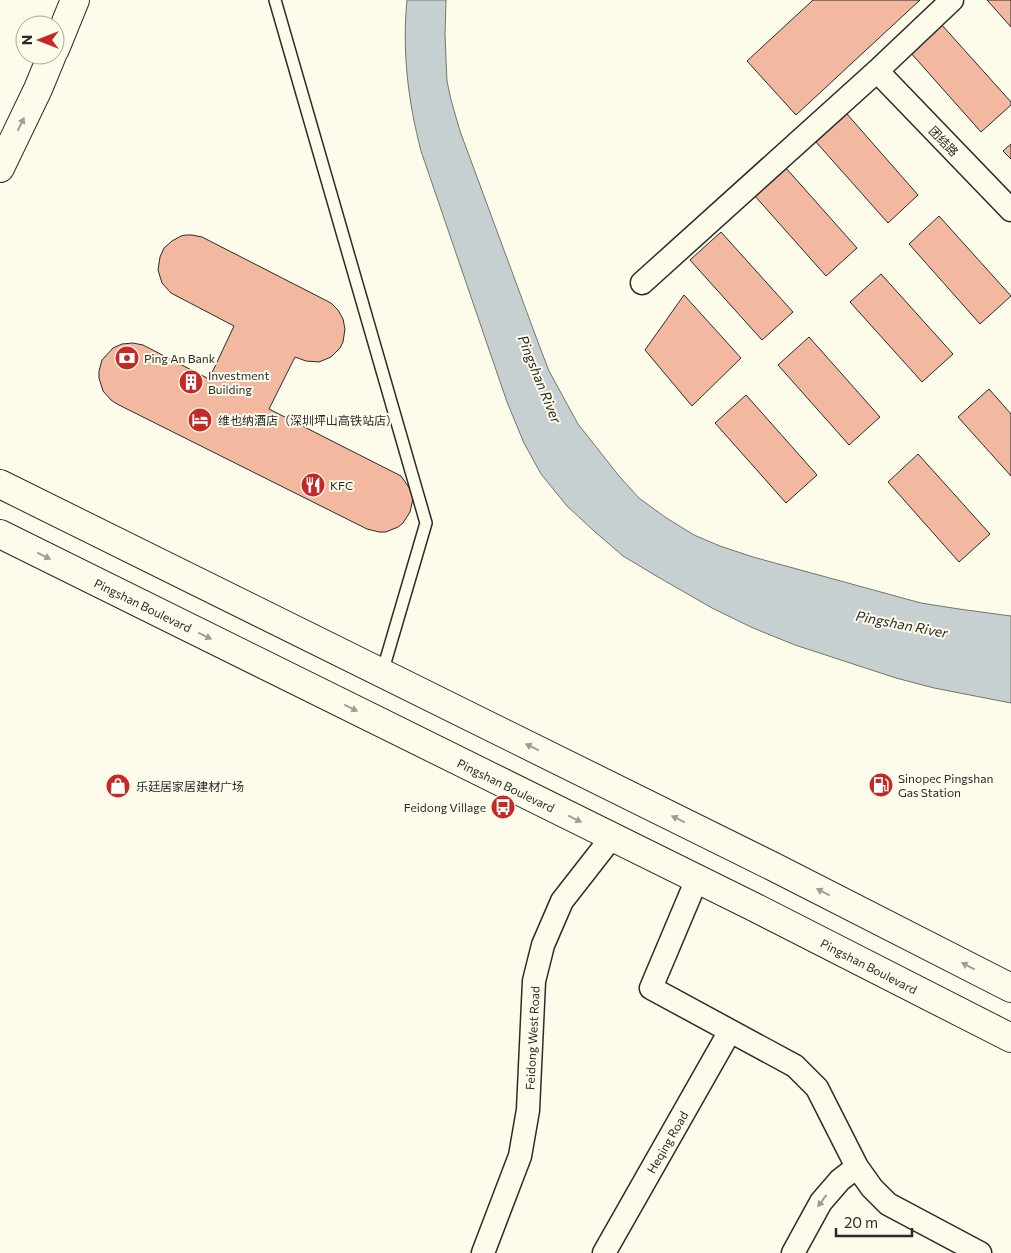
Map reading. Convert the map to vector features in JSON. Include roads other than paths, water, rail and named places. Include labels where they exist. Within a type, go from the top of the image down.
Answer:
[{"type":"main road","points":[[65,24],[75,0]]},
{"type":"main road","points":[[0,168],[48,65]]},
{"type":"main road","points":[[0,468],[10,489],[774,867],[1011,988]]},
{"type":"main road","name":"Pingshan Boulevard","points":[[1,535],[697,879],[1011,1038]]},
{"type":"street","points":[[642,283],[878,71],[952,0]]},
{"type":"street","name":"团结路","points":[[878,71],[1011,210]]},
{"type":"street","name":"Feidong West Road","points":[[483,1253],[520,1156],[528,1110],[534,981],[543,945],[562,901],[612,837]]},
{"type":"street","points":[[697,879],[651,988],[795,1066],[817,1088],[857,1167],[872,1188],[888,1204],[980,1253]]},
{"type":"street","name":"Heqing Road","points":[[604,1253],[730,1031]]},
{"type":"street","points":[[792,1253],[821,1202],[840,1180],[857,1167]]},
{"type":"lane","points":[[275,0],[426,523],[382,673]]},
{"type":"water","name":"Pingshan River","points":[[407,0],[446,0],[447,81],[460,131],[549,371],[578,424],[619,476],[639,498],[665,517],[694,535],[720,546],[753,557],[921,603],[1011,616],[1011,703],[934,688],[896,678],[795,645],[753,628],[712,608],[623,556],[567,506],[541,474],[524,443],[507,402],[421,151],[407,76],[405,38]]},
{"type":"place","name":"Ping An Bank","points":[[127,358]]},
{"type":"place","name":"Investment Building","points":[[191,382]]},
{"type":"place","name":"维也纳酒店（深圳坪山高铁站店）","points":[[200,420]]},
{"type":"place","name":"KFC","points":[[313,485]]},
{"type":"place","name":"Sinopec Pingshan Gas Station","points":[[881,785]]},
{"type":"place","name":"乐廷居家居建材广场","points":[[118,786]]},
{"type":"place","name":"Feidong Village","points":[[503,807]]}]
